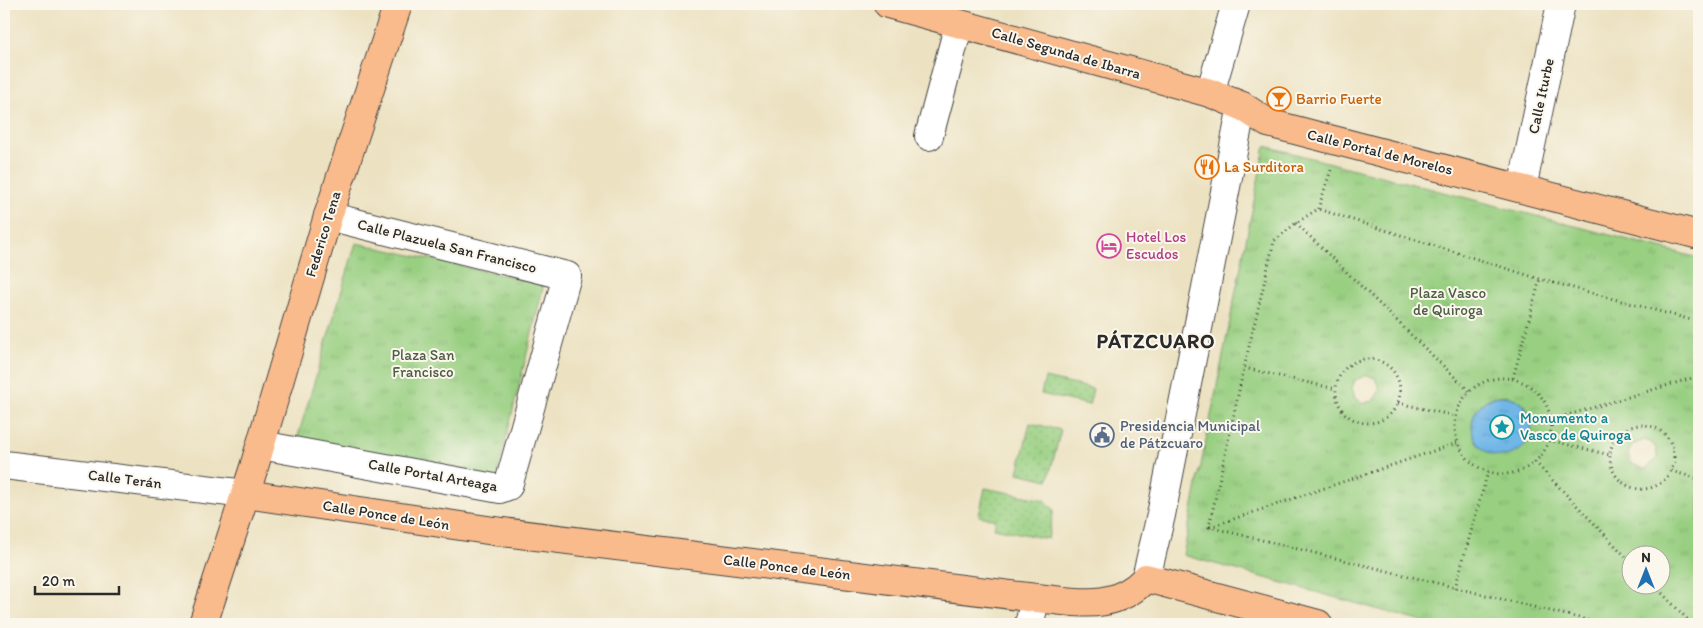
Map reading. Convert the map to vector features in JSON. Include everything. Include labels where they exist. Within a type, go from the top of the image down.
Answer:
[{"type":"main road","name":"Federico Tena","points":[[203,624],[246,494],[328,216],[398,4]]},
{"type":"main road","name":"Calle Segunda de Ibarra","points":[[888,4],[1210,93],[1242,106]]},
{"type":"main road","name":"Calle Portal de Morelos","points":[[1242,106],[1268,123],[1699,235]]},
{"type":"main road","name":"Calle Ponce de León","points":[[246,494],[494,531],[1036,598],[1095,603],[1121,598],[1136,589],[1146,578]]},
{"type":"main road","points":[[1146,578],[1318,624]]},
{"type":"street","points":[[1210,93],[1236,4]]},
{"type":"street","name":"Calle Iturbe","points":[[1522,188],[1561,4]]},
{"type":"street","points":[[929,136],[959,24]]},
{"type":"street","points":[[1146,578],[1161,515],[1242,106]]},
{"type":"street","name":"Calle Plazuela San Francisco","points":[[328,216],[567,276]]},
{"type":"street","name":"Calle Portal Arteaga","points":[[257,456],[500,488],[508,486],[567,276]]},
{"type":"street","name":"Calle Terán","points":[[4,465],[246,494]]},
{"type":"street","points":[[1029,624],[1036,598]]},
{"type":"path","points":[[1209,527],[1274,241],[1296,223],[1318,209],[1341,142]]},
{"type":"path","points":[[1318,209],[1540,279],[1699,322]]},
{"type":"path","points":[[1296,223],[1469,391]]},
{"type":"path","points":[[1513,378],[1540,279]]},
{"type":"path","points":[[1364,359],[1386,364],[1394,371],[1399,387],[1398,403],[1385,418],[1365,423],[1347,416],[1336,399],[1338,378],[1344,369],[1354,362],[1364,359]]},
{"type":"path","points":[[1244,368],[1336,389]]},
{"type":"path","points":[[1551,420],[1699,376]]},
{"type":"path","points":[[1513,378],[1527,384],[1539,394],[1547,406],[1551,420],[1549,440],[1535,462],[1521,470],[1504,474],[1488,472],[1475,466],[1464,456],[1457,443],[1454,428],[1455,416],[1461,400],[1469,391],[1489,379],[1513,378]]},
{"type":"path","points":[[1398,403],[1455,416]]},
{"type":"path","points":[[1645,425],[1664,434],[1674,452],[1671,472],[1660,484],[1651,488],[1634,488],[1626,485],[1614,472],[1610,455],[1618,436],[1626,430],[1645,425]]},
{"type":"path","points":[[1549,440],[1610,455]]},
{"type":"path","points":[[1209,527],[1457,443]]},
{"type":"path","points":[[1535,462],[1620,551]]},
{"type":"path","points":[[1455,588],[1488,472]]},
{"type":"path","points":[[1671,472],[1699,479]]},
{"type":"path","points":[[1209,527],[1602,624]]},
{"type":"path","points":[[1665,596],[1692,624]]},
{"type":"green space","name":"Plaza Vasco de Quiroga","points":[[1265,146],[1699,258],[1699,624],[1430,624],[1183,555]],"holes":[[[1367,375],[1375,378],[1380,390],[1373,401],[1363,403],[1355,398],[1352,388],[1355,380]],[[1506,395],[1523,403],[1529,411],[1474,415],[1483,403],[1491,398]],[[1645,440],[1655,447],[1657,456],[1656,460],[1645,469],[1632,464],[1628,454],[1632,445]]]},
{"type":"green space","name":"Plaza San Francisco","points":[[356,243],[544,284],[495,483],[295,446]]},
{"type":"green space","points":[[1045,378],[1093,389],[1089,405],[1041,394]]},
{"type":"green space","points":[[1030,423],[1061,430],[1048,480],[1018,473]]},
{"type":"green space","points":[[985,488],[1045,500],[1054,510],[1048,539],[994,528],[996,520],[979,516]]},
{"type":"water","points":[[1496,396],[1508,396],[1524,404],[1530,414],[1532,426],[1530,438],[1524,448],[1508,456],[1496,456],[1480,448],[1472,432],[1472,420],[1480,404]]},
{"type":"place","name":"Barrio Fuerte","points":[[1279,99]]},
{"type":"place","name":"La Surditora","points":[[1207,167]]},
{"type":"place","name":"Hotel Los Escudos","points":[[1109,246]]},
{"type":"place","name":"Monumento a Vasco de Quiroga","points":[[1502,427]]},
{"type":"place","name":"Presidencia Municipal de Pátzcuaro","points":[[1102,435]]},
{"type":"district","name":"PÁTZCUARO","points":[[1156,341]]}]
